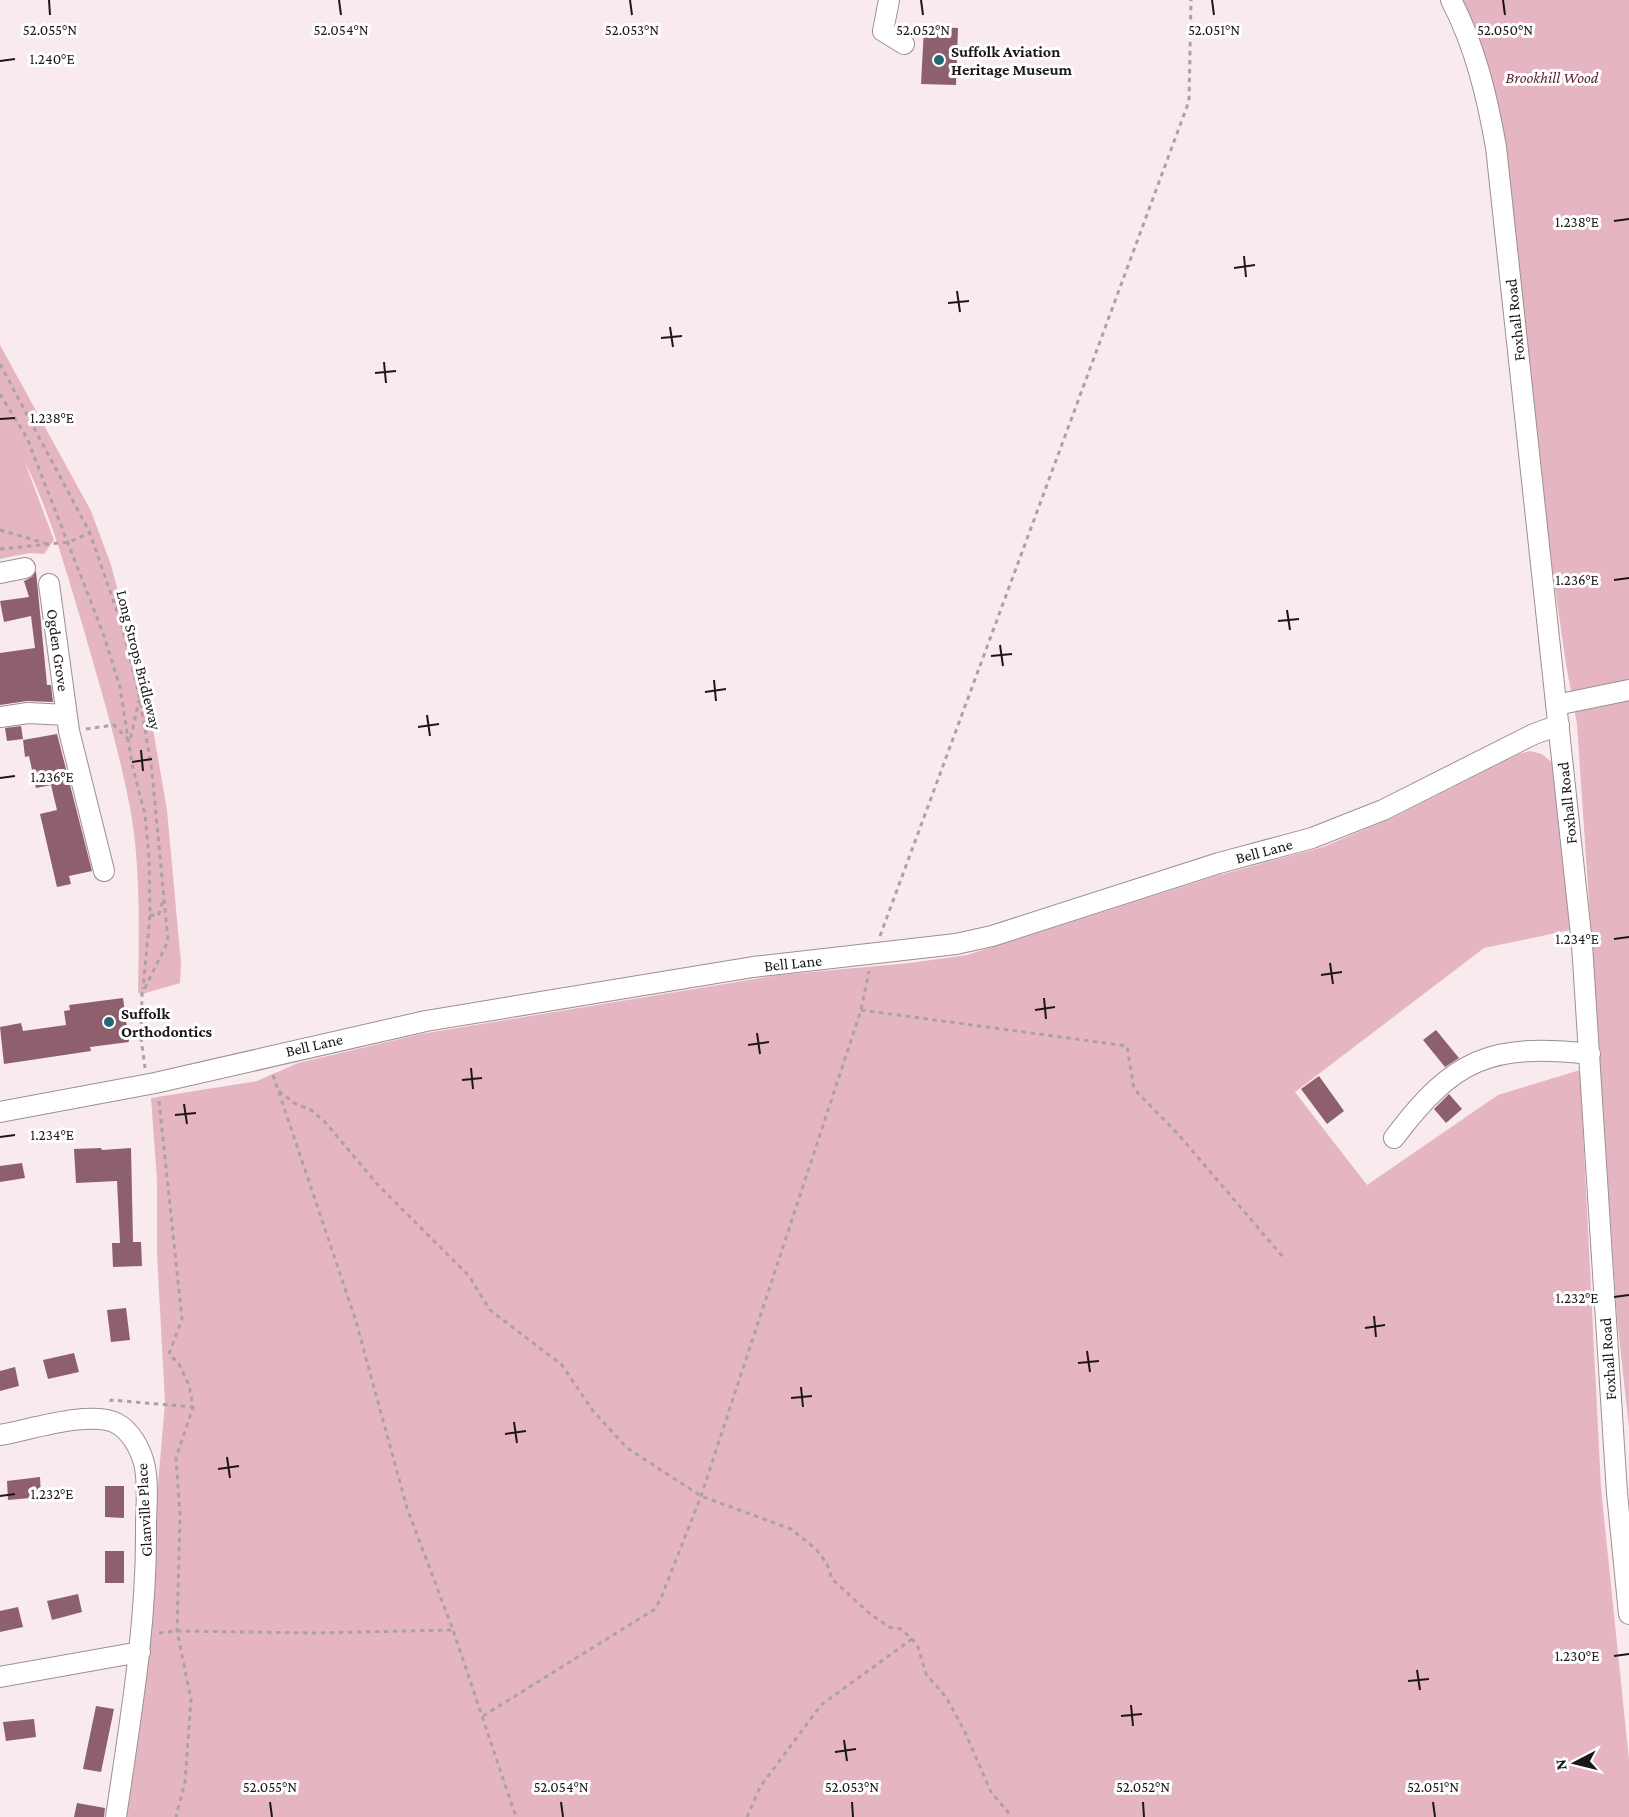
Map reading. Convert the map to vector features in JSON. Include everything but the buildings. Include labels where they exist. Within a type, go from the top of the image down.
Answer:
[{"type":"street","points":[[889,0],[883,31],[904,44]]},
{"type":"street","name":"Foxhall Road","points":[[1451,0],[1475,55],[1487,99],[1496,147],[1582,944],[1616,1481],[1629,1614]]},
{"type":"street","points":[[0,573],[25,568]]},
{"type":"street","name":"Ogden Grove","points":[[49,584],[68,723],[104,871]]},
{"type":"street","points":[[1556,705],[1629,690]]},
{"type":"street","name":"Ogden Grove","points":[[0,717],[28,713],[68,723]]},
{"type":"street","name":"Bell Lane","points":[[0,1112],[155,1083],[426,1021],[753,967],[872,955],[956,944],[992,936],[1219,863],[1312,838],[1383,810],[1534,734],[1559,725]]},
{"type":"street","points":[[1394,1138],[1413,1113],[1446,1081],[1479,1060],[1506,1052],[1543,1049],[1590,1054]]},
{"type":"street","points":[[0,1436],[87,1419],[111,1421]]},
{"type":"street","name":"Glanville Place","points":[[111,1421],[130,1435],[145,1465],[146,1564],[140,1652],[116,1817]]},
{"type":"street","points":[[0,1677],[140,1652]]},
{"type":"path","points":[[483,1716],[655,1609],[701,1496],[861,1010],[872,955],[1189,101],[1191,0]]},
{"type":"path","name":"Long Strops Bridleway","points":[[0,364],[90,533],[122,626],[140,699],[152,772],[168,941],[142,994],[141,1038],[146,1072],[155,1083],[167,1164],[182,1319],[170,1354],[179,1364],[189,1385],[193,1407]]},
{"type":"path","points":[[0,394],[27,438],[103,633],[120,687],[132,764],[145,815],[150,915],[142,994]]},
{"type":"path","points":[[0,530],[49,544]]},
{"type":"path","points":[[0,549],[69,542],[90,533]]},
{"type":"path","points":[[130,741],[140,699]]},
{"type":"path","points":[[68,723],[114,725],[130,741]]},
{"type":"path","points":[[150,915],[158,916],[164,896]]},
{"type":"path","points":[[861,1010],[1126,1046],[1134,1089],[1178,1134],[1283,1257]]},
{"type":"path","points":[[516,1817],[453,1630],[407,1508],[355,1318],[279,1091],[294,1102],[311,1110],[325,1122],[378,1185],[469,1276],[490,1310],[562,1365],[593,1411],[627,1448],[701,1496],[791,1529],[816,1549],[827,1564],[832,1579],[869,1613],[889,1627],[901,1629],[912,1639],[918,1647],[926,1674],[946,1697],[964,1730],[991,1792],[1012,1817]]},
{"type":"path","points":[[111,1421],[111,1400],[193,1407],[176,1458],[180,1515],[177,1631],[191,1699],[185,1782],[176,1817]]},
{"type":"path","points":[[177,1631],[313,1633],[453,1630]]},
{"type":"path","points":[[747,1817],[760,1787],[821,1705],[912,1639]]},
{"type":"green space","name":"Brookhill Wood","points":[[1456,0],[1629,0],[1629,1428],[1617,1318],[1577,724],[1566,664],[1493,161]]},
{"type":"green space","points":[[0,345],[91,511],[111,565],[150,712],[167,810],[181,963],[180,983],[142,994],[138,993],[136,853],[125,784],[64,563],[42,500],[24,460],[54,540],[44,554],[29,553],[0,559]]},
{"type":"green space","points":[[1530,751],[1542,754],[1556,766],[1570,930],[1484,948],[1295,1092],[1367,1185],[1498,1095],[1580,1070],[1601,1488],[1629,1760],[1629,1817],[120,1817],[145,1635],[165,1403],[157,1254],[157,1181],[151,1098],[257,1081],[298,1063],[421,1034],[779,975],[910,963],[967,955],[1216,876],[1323,847],[1390,819],[1519,754]]},
{"type":"place","name":"Suffolk Aviation Heritage Museum","points":[[939,60]]},
{"type":"place","name":"Suffolk Orthodontics","points":[[109,1022]]}]
